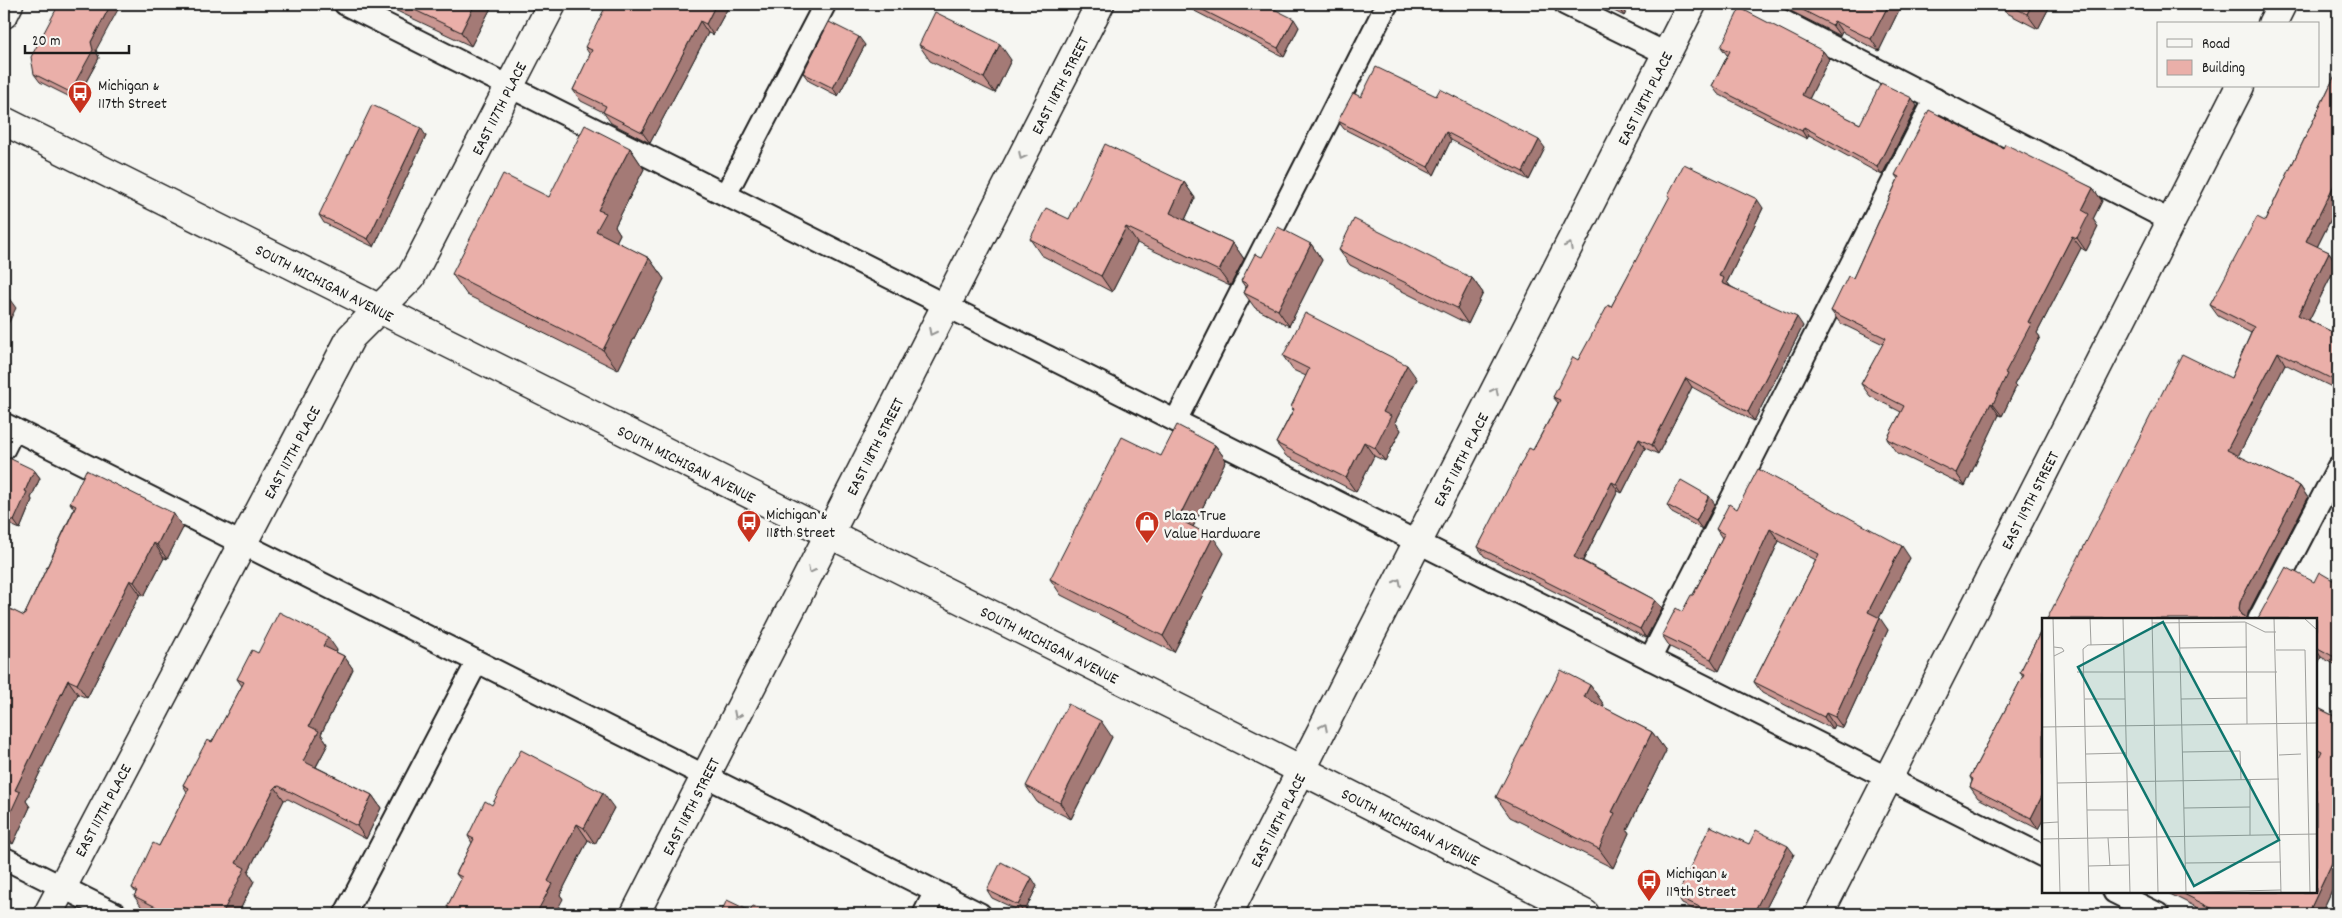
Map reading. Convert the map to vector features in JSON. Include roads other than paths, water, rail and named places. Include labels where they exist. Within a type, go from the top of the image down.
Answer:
[{"type":"street","points":[[4,14],[9,4]]},
{"type":"street","name":"EAST 117TH PLACE","points":[[48,914],[351,337],[411,277],[552,4]]},
{"type":"street","name":"EAST 118TH STREET","points":[[635,914],[1100,4]]},
{"type":"street","name":"EAST 118TH PLACE","points":[[1228,914],[1692,4]]},
{"type":"street","points":[[2273,22],[2282,4]]},
{"type":"street","name":"EAST 119TH STREET","points":[[1818,914],[2239,88]]},
{"type":"street","name":"SOUTH MICHIGAN AVENUE","points":[[4,121],[1584,914]]},
{"type":"lane","points":[[346,4],[2042,855]]},
{"type":"lane","points":[[726,194],[824,4]]},
{"type":"lane","points":[[1176,420],[1387,4]]},
{"type":"lane","points":[[1565,4],[1667,54]]},
{"type":"lane","points":[[1750,4],[2171,221]]},
{"type":"lane","points":[[1650,659],[1935,99]]},
{"type":"lane","points":[[4,449],[9,427],[980,914]]},
{"type":"lane","points":[[2260,618],[2338,467]]},
{"type":"lane","points":[[346,914],[477,662]]},
{"type":"lane","points":[[4,858],[116,914]]},
{"type":"lane","points":[[924,914],[935,892]]},
{"type":"lane","points":[[2118,893],[2158,914]]},
{"type":"place","name":"Michigan & 117th Street","points":[[80,114]]},
{"type":"place","name":"Michigan & 118th Street","points":[[749,543]]},
{"type":"place","name":"Plaza True Value Hardware","points":[[1147,544]]},
{"type":"place","name":"Michigan & 119th Street","points":[[1649,902]]}]
